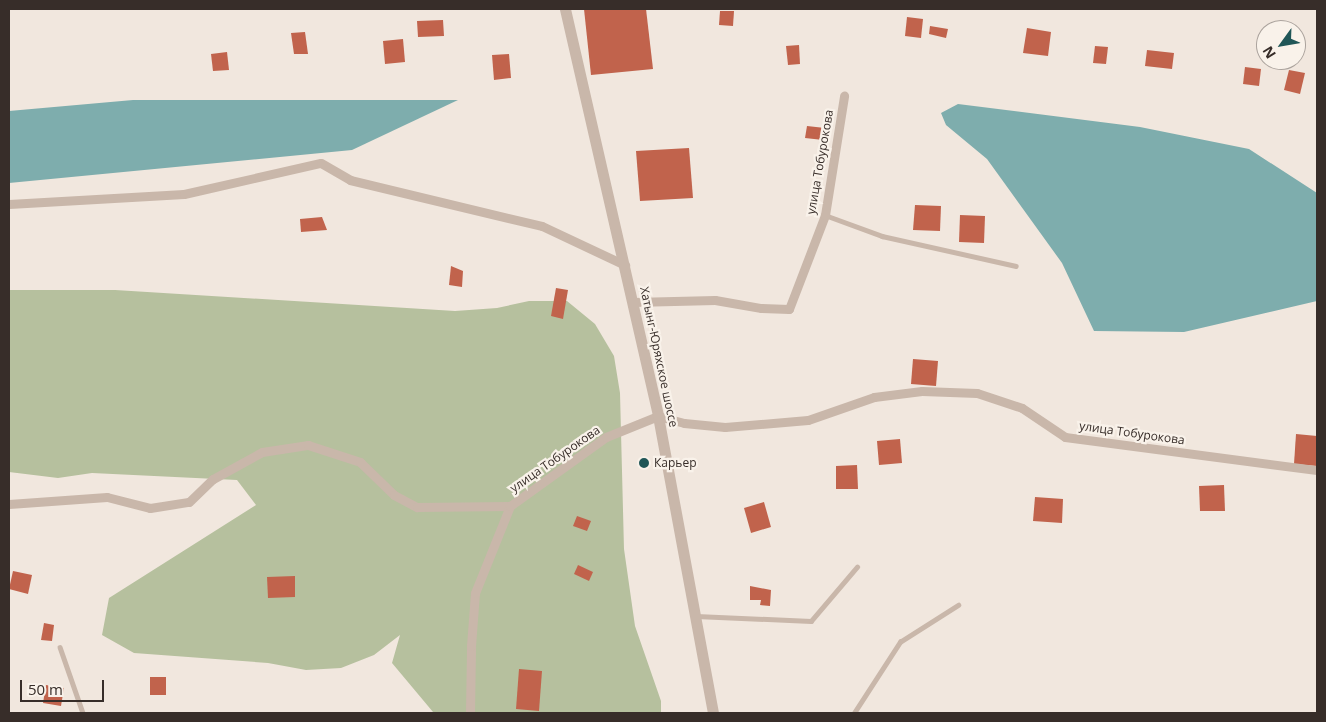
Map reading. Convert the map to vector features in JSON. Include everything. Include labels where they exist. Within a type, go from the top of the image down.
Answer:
[{"type":"street","name":"Хатынг-Юряхское шоссе","points":[[565,9],[634,302],[658,416],[696,616],[712,713]]},
{"type":"street","name":"улица Тобурокова","points":[[634,302],[715,300],[760,308],[790,309],[825,215],[844,96]]},
{"type":"street","points":[[9,204],[184,194],[321,163],[350,180],[542,226],[625,265]]},
{"type":"street","name":"улица Тобурокова","points":[[470,713],[470,646],[475,592],[510,506],[606,437],[658,416],[684,423],[725,427],[808,420],[874,397],[922,392],[977,393],[1022,408],[1065,437],[1317,470]]},
{"type":"street","points":[[9,504],[108,497],[150,508],[189,502],[213,479],[262,452],[308,446],[360,462],[394,494],[417,507],[510,506]]},
{"type":"lane","points":[[825,215],[882,236],[1016,266]]},
{"type":"lane","points":[[696,616],[812,621],[857,567]]},
{"type":"lane","points":[[854,713],[900,642],[958,605]]},
{"type":"lane","points":[[60,647],[83,713]]},
{"type":"green space","points":[[9,290],[115,290],[455,311],[497,308],[529,301],[567,301],[595,324],[614,356],[620,393],[624,549],[635,626],[661,701],[661,713],[433,712],[392,663],[400,635],[374,655],[341,668],[306,670],[268,663],[134,653],[102,635],[109,598],[256,505],[237,480],[92,473],[58,478],[9,472]]},
{"type":"water","points":[[133,100],[458,100],[352,150],[9,183],[9,111]]},
{"type":"water","points":[[958,104],[1140,127],[1249,149],[1317,193],[1317,301],[1184,332],[1094,331],[1062,263],[987,159],[946,125],[941,113]]},
{"type":"building","points":[[584,9],[646,9],[653,69],[591,75]]},
{"type":"building","points":[[720,11],[734,11],[733,26],[719,25]]},
{"type":"building","points":[[907,17],[923,19],[921,38],[905,36]]},
{"type":"building","points":[[443,20],[444,36],[418,37],[417,21]]},
{"type":"building","points":[[930,26],[948,29],[946,38],[929,34]]},
{"type":"building","points":[[1027,28],[1051,32],[1048,56],[1023,53]]},
{"type":"building","points":[[305,32],[308,54],[294,54],[291,33]]},
{"type":"building","points":[[403,39],[405,62],[385,64],[383,41]]},
{"type":"building","points":[[799,45],[800,64],[788,65],[786,46]]},
{"type":"building","points":[[1095,46],[1108,47],[1106,64],[1093,63]]},
{"type":"building","points":[[1147,50],[1174,53],[1172,69],[1145,66]]},
{"type":"building","points":[[227,52],[229,70],[213,71],[211,54]]},
{"type":"building","points":[[509,54],[511,78],[494,80],[492,55]]},
{"type":"building","points":[[1245,67],[1261,70],[1259,86],[1243,84]]},
{"type":"building","points":[[1289,70],[1305,73],[1300,94],[1284,90]]},
{"type":"building","points":[[807,126],[825,128],[823,140],[805,138]]},
{"type":"building","points":[[689,148],[693,198],[640,201],[636,151]]},
{"type":"building","points":[[915,205],[941,206],[940,231],[913,230]]},
{"type":"building","points":[[960,215],[985,216],[984,243],[959,242]]},
{"type":"building","points":[[322,217],[327,230],[301,232],[300,219]]},
{"type":"building","points":[[451,266],[463,271],[462,287],[449,285]]},
{"type":"building","points":[[556,288],[568,290],[563,319],[551,316]]},
{"type":"building","points":[[913,359],[938,361],[936,386],[911,384]]},
{"type":"building","points":[[1296,434],[1317,436],[1317,466],[1294,464]]},
{"type":"building","points":[[900,439],[902,463],[879,465],[877,441]]},
{"type":"building","points":[[857,465],[858,489],[836,489],[836,466]]},
{"type":"building","points":[[1224,485],[1225,511],[1200,511],[1199,486]]},
{"type":"building","points":[[1035,497],[1063,499],[1062,523],[1033,521]]},
{"type":"building","points":[[764,502],[771,527],[751,533],[744,508]]},
{"type":"building","points":[[577,516],[591,521],[587,531],[573,526]]},
{"type":"building","points":[[578,565],[593,572],[589,581],[574,574]]},
{"type":"building","points":[[13,571],[32,575],[28,594],[9,589]]},
{"type":"building","points":[[295,576],[295,597],[268,598],[267,577]]},
{"type":"building","points":[[750,586],[771,590],[770,606],[760,605],[761,600],[750,600]]},
{"type":"building","points":[[44,623],[54,625],[52,641],[41,640]]},
{"type":"building","points":[[519,669],[542,671],[539,711],[516,709]]},
{"type":"building","points":[[150,677],[166,677],[166,695],[150,695]]},
{"type":"building","points":[[46,685],[64,688],[61,706],[43,703]]},
{"type":"place","name":"Карьер","points":[[644,463]]}]
